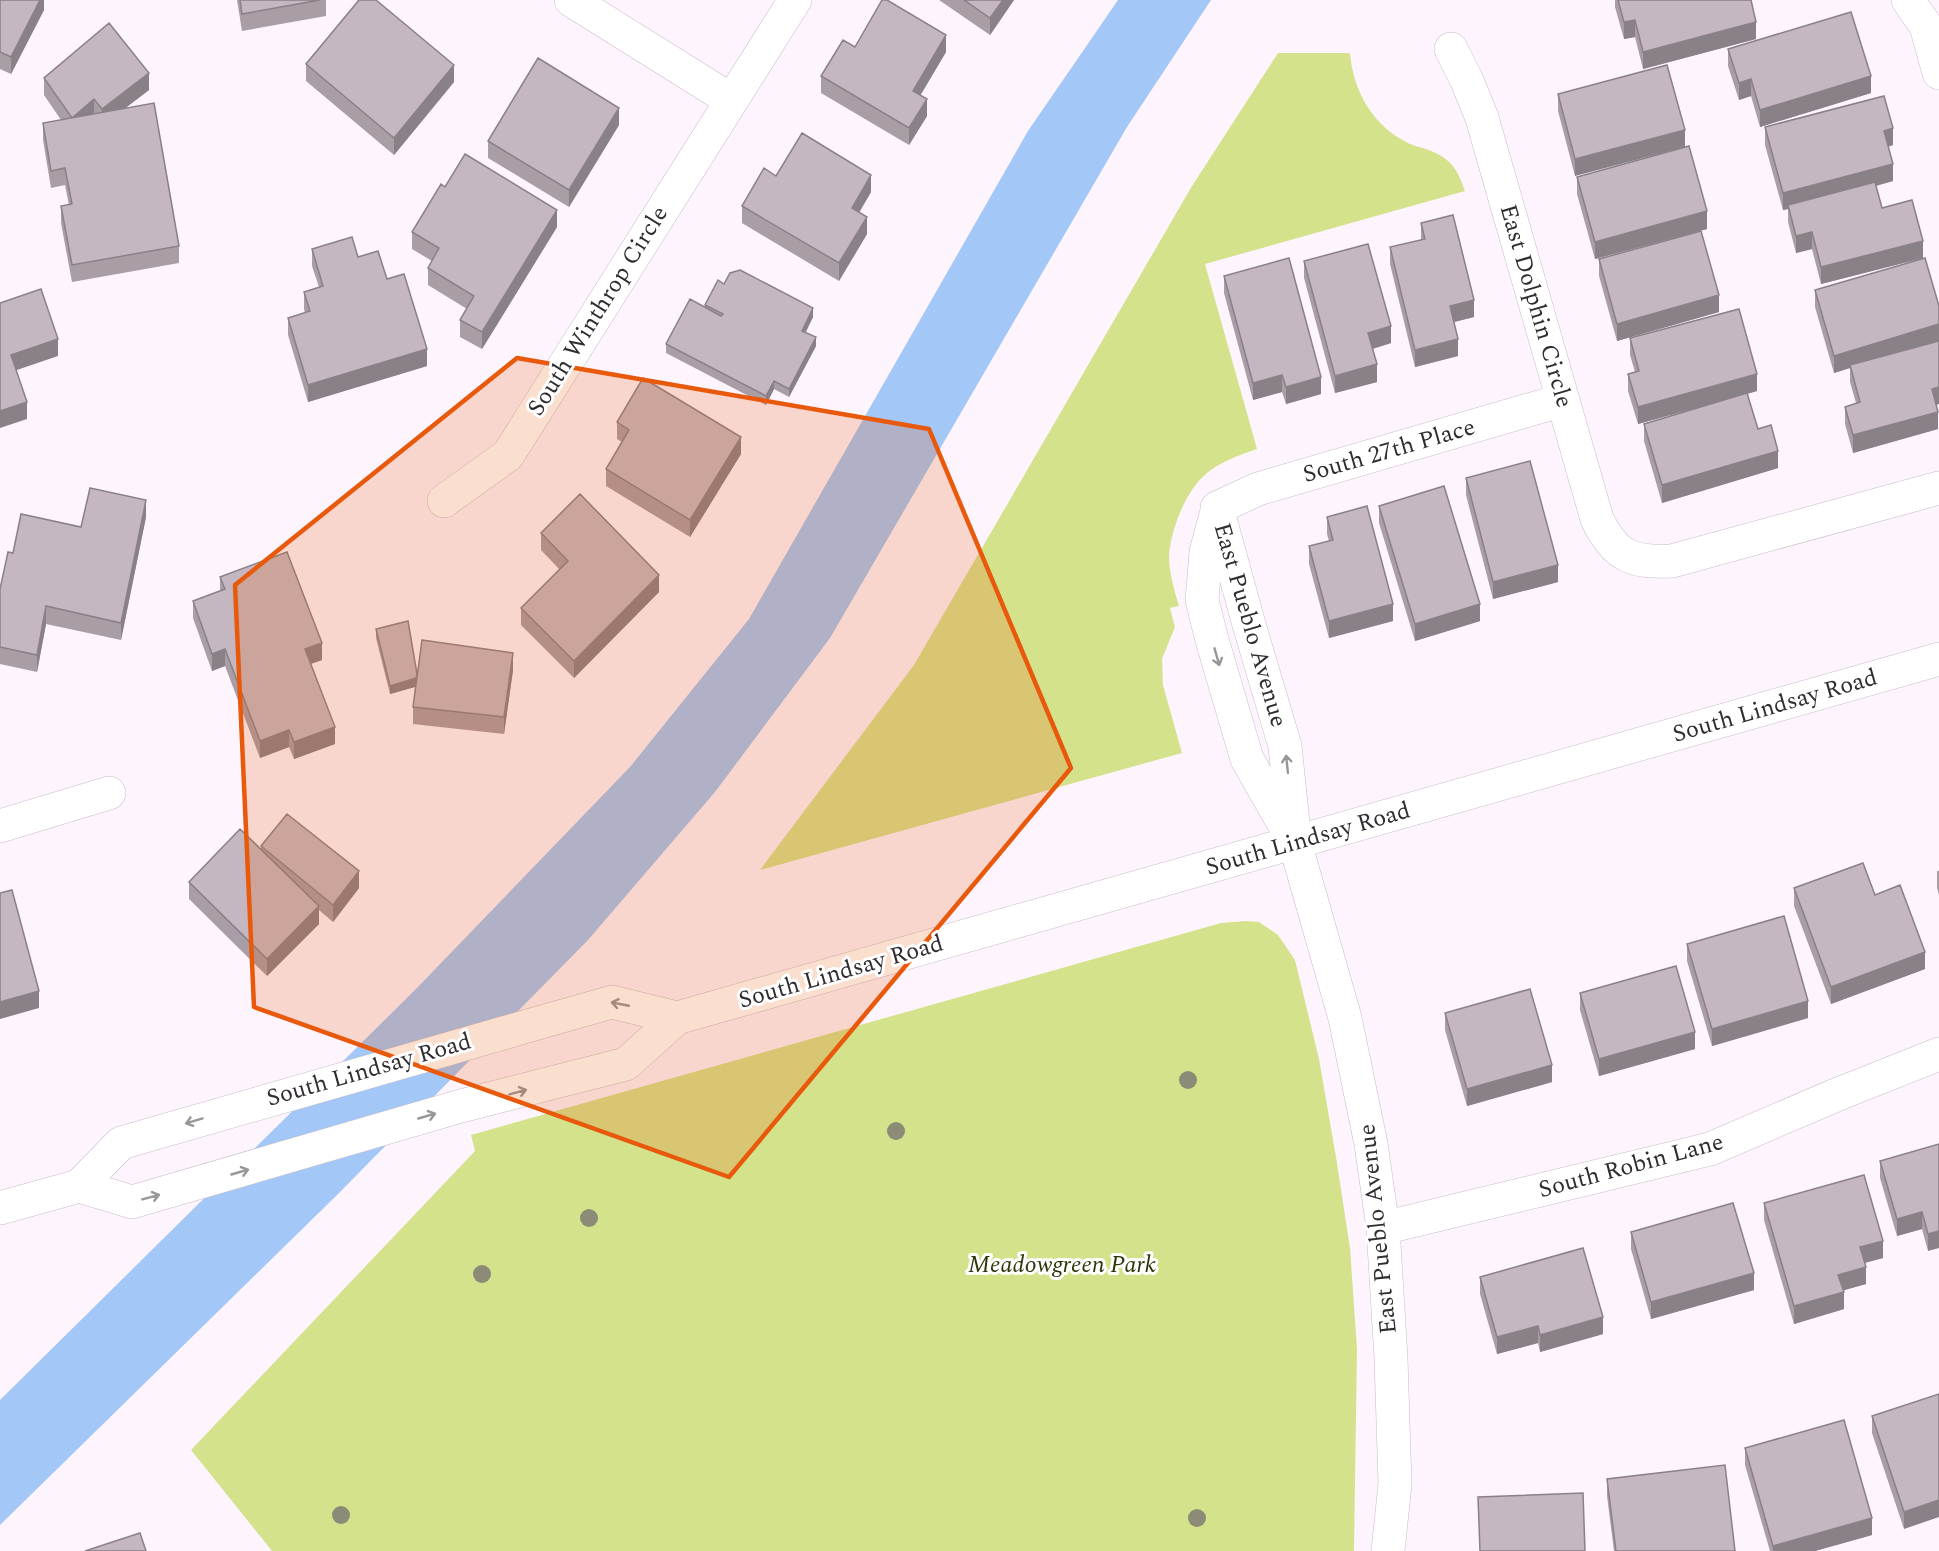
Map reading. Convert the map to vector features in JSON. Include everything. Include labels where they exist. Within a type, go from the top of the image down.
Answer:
[{"type":"street","points":[[571,0],[730,100]]},
{"type":"street","name":"South Winthrop Circle","points":[[444,501],[508,455],[795,0]]},
{"type":"street","points":[[1908,0],[1926,26],[1939,73]]},
{"type":"street","name":"East Dolphin Circle","points":[[1451,49],[1482,118],[1597,519],[1604,534],[1615,547],[1628,557],[1642,561],[1672,561],[1939,488]]},
{"type":"street","name":"South 27th Place","points":[[1217,508],[1258,489],[1563,400]]},
{"type":"street","name":"East Pueblo Avenue","points":[[1217,508],[1206,552],[1203,600],[1205,610],[1247,759],[1295,843],[1345,1018],[1371,1144],[1383,1228],[1392,1358],[1395,1484],[1388,1551]]},
{"type":"street","name":"South Lindsay Road","points":[[677,1018],[612,1002],[271,1098],[121,1143],[79,1186],[132,1202],[461,1106],[626,1064],[677,1018],[1939,659]]},
{"type":"street","points":[[0,826],[110,793]]},
{"type":"street","name":"South Robin Lane","points":[[1383,1228],[1710,1149],[1939,1054]]},
{"type":"street","points":[[0,1208],[79,1186]]},
{"type":"highlighted area","points":[[517,358],[929,429],[1071,768],[729,1177],[254,1007],[235,585]]},
{"type":"green space","points":[[1278,53],[1350,53],[1360,94],[1375,117],[1396,136],[1410,144],[1435,152],[1447,160],[1456,170],[1465,191],[1205,264],[1257,449],[1219,465],[1199,480],[1192,489],[1176,522],[1170,545],[1169,561],[1179,606],[1170,608],[1175,627],[1162,659],[1163,685],[1182,753],[760,870],[914,665],[1192,186]]},
{"type":"green space","name":"Meadowgreen Park","points":[[1259,922],[1278,935],[1295,960],[1319,1059],[1336,1157],[1350,1248],[1357,1349],[1354,1551],[272,1551],[191,1450],[475,1151],[471,1135],[1221,923]]},
{"type":"water","points":[[1118,0],[1211,0],[1127,127],[830,638],[715,792],[588,940],[337,1195],[0,1525],[0,1400],[415,990],[630,767],[749,619],[1028,131]]},
{"type":"building","points":[[0,0],[40,0],[11,57],[0,52]]},
{"type":"building","points":[[240,0],[320,0],[242,14]]},
{"type":"building","points":[[359,0],[376,0],[454,65],[394,138],[306,64]]},
{"type":"building","points":[[882,0],[887,0],[946,35],[913,91],[927,99],[909,128],[821,76],[843,40],[855,47]]},
{"type":"building","points":[[964,0],[1003,0],[990,18]]},
{"type":"building","points":[[1618,0],[1751,0],[1756,22],[1643,52],[1635,20],[1624,22]]},
{"type":"building","points":[[1851,12],[1871,76],[1760,110],[1751,79],[1739,83],[1728,49]]},
{"type":"building","points":[[109,23],[149,73],[102,109],[94,99],[72,118],[44,78]]},
{"type":"building","points":[[538,58],[619,108],[569,190],[488,141]]},
{"type":"building","points":[[1667,65],[1685,130],[1575,159],[1558,94]]},
{"type":"building","points":[[1884,96],[1893,128],[1884,131],[1893,164],[1783,193],[1765,127]]},
{"type":"building","points":[[154,103],[179,246],[72,265],[61,206],[72,204],[65,168],[51,171],[43,123]]},
{"type":"building","points":[[802,133],[871,175],[852,208],[867,217],[839,263],[742,206],[764,168],[776,176]]},
{"type":"building","points":[[1689,146],[1707,211],[1595,242],[1577,177]]},
{"type":"building","points":[[465,154],[557,210],[482,332],[460,320],[474,296],[428,268],[439,248],[412,232],[441,184],[445,187]]},
{"type":"building","points":[[1875,182],[1882,208],[1912,200],[1923,241],[1821,267],[1812,232],[1796,236],[1788,205]]},
{"type":"building","points":[[1453,215],[1474,300],[1450,306],[1458,339],[1415,350],[1390,247],[1425,239],[1421,223]]},
{"type":"building","points":[[1701,231],[1719,295],[1617,324],[1599,259]]},
{"type":"building","points":[[352,237],[358,257],[378,251],[387,279],[404,274],[427,349],[308,385],[288,318],[310,311],[304,292],[323,286],[312,249]]},
{"type":"building","points":[[1368,244],[1391,326],[1368,333],[1377,364],[1335,376],[1304,261]]},
{"type":"building","points":[[1289,258],[1321,377],[1286,387],[1282,375],[1253,383],[1224,276]]},
{"type":"building","points":[[1925,258],[1939,306],[1939,324],[1834,356],[1815,290]]},
{"type":"building","points":[[740,270],[813,308],[802,331],[816,337],[789,389],[774,381],[766,396],[666,344],[690,299],[721,316],[723,314],[705,305],[718,280],[724,284],[730,273]]},
{"type":"building","points":[[41,289],[58,339],[11,355],[27,402],[0,411],[0,303]]},
{"type":"building","points":[[1739,309],[1757,374],[1638,407],[1628,374],[1639,371],[1630,338]]},
{"type":"building","points":[[1939,341],[1939,387],[1932,389],[1938,412],[1853,435],[1845,407],[1860,402],[1850,365]]},
{"type":"building","points":[[643,378],[741,437],[690,520],[606,469],[629,430],[617,422]]},
{"type":"building","points":[[1747,393],[1758,429],[1771,425],[1778,451],[1662,485],[1644,424]]},
{"type":"building","points":[[1530,461],[1558,565],[1493,582],[1466,478]]},
{"type":"building","points":[[1444,486],[1480,604],[1415,624],[1379,506]]},
{"type":"building","points":[[90,488],[146,500],[121,623],[46,606],[37,655],[0,647],[0,589],[8,552],[13,553],[21,514],[81,527]]},
{"type":"building","points":[[580,494],[659,575],[574,661],[521,608],[568,561],[541,533]]},
{"type":"building","points":[[1367,506],[1393,604],[1329,621],[1309,546],[1333,540],[1327,517]]},
{"type":"building","points":[[287,552],[322,643],[305,649],[335,727],[294,742],[289,730],[260,741],[225,649],[212,654],[193,601],[225,589],[220,577]]},
{"type":"building","points":[[408,621],[416,678],[390,686],[376,629]]},
{"type":"building","points":[[422,640],[513,653],[504,717],[413,707]]},
{"type":"building","points":[[287,814],[359,871],[333,905],[261,846]]},
{"type":"building","points":[[240,829],[319,906],[267,959],[189,882]]},
{"type":"building","points":[[1863,863],[1875,895],[1900,885],[1925,952],[1831,987],[1794,888]]},
{"type":"building","points":[[12,890],[39,991],[0,1002],[0,893]]},
{"type":"building","points":[[1784,916],[1808,1001],[1712,1029],[1687,944]]},
{"type":"building","points":[[1676,966],[1695,1032],[1599,1059],[1580,993]]},
{"type":"building","points":[[1530,989],[1552,1065],[1467,1089],[1445,1013]]},
{"type":"building","points":[[1939,1144],[1939,1231],[1928,1234],[1922,1212],[1897,1219],[1880,1161]]},
{"type":"building","points":[[1864,1175],[1883,1241],[1860,1247],[1866,1267],[1838,1275],[1844,1292],[1794,1306],[1764,1203]]},
{"type":"building","points":[[1733,1203],[1754,1273],[1651,1302],[1631,1232]]},
{"type":"building","points":[[1583,1248],[1603,1317],[1540,1335],[1538,1326],[1497,1337],[1480,1277]]},
{"type":"building","points":[[1939,1394],[1939,1500],[1904,1512],[1872,1416]]},
{"type":"building","points":[[1844,1420],[1872,1518],[1773,1546],[1745,1448]]},
{"type":"building","points":[[1725,1465],[1735,1551],[1616,1551],[1607,1479]]},
{"type":"building","points":[[1583,1493],[1585,1551],[1480,1551],[1478,1497]]},
{"type":"building","points":[[140,1533],[146,1551],[85,1551]]}]
